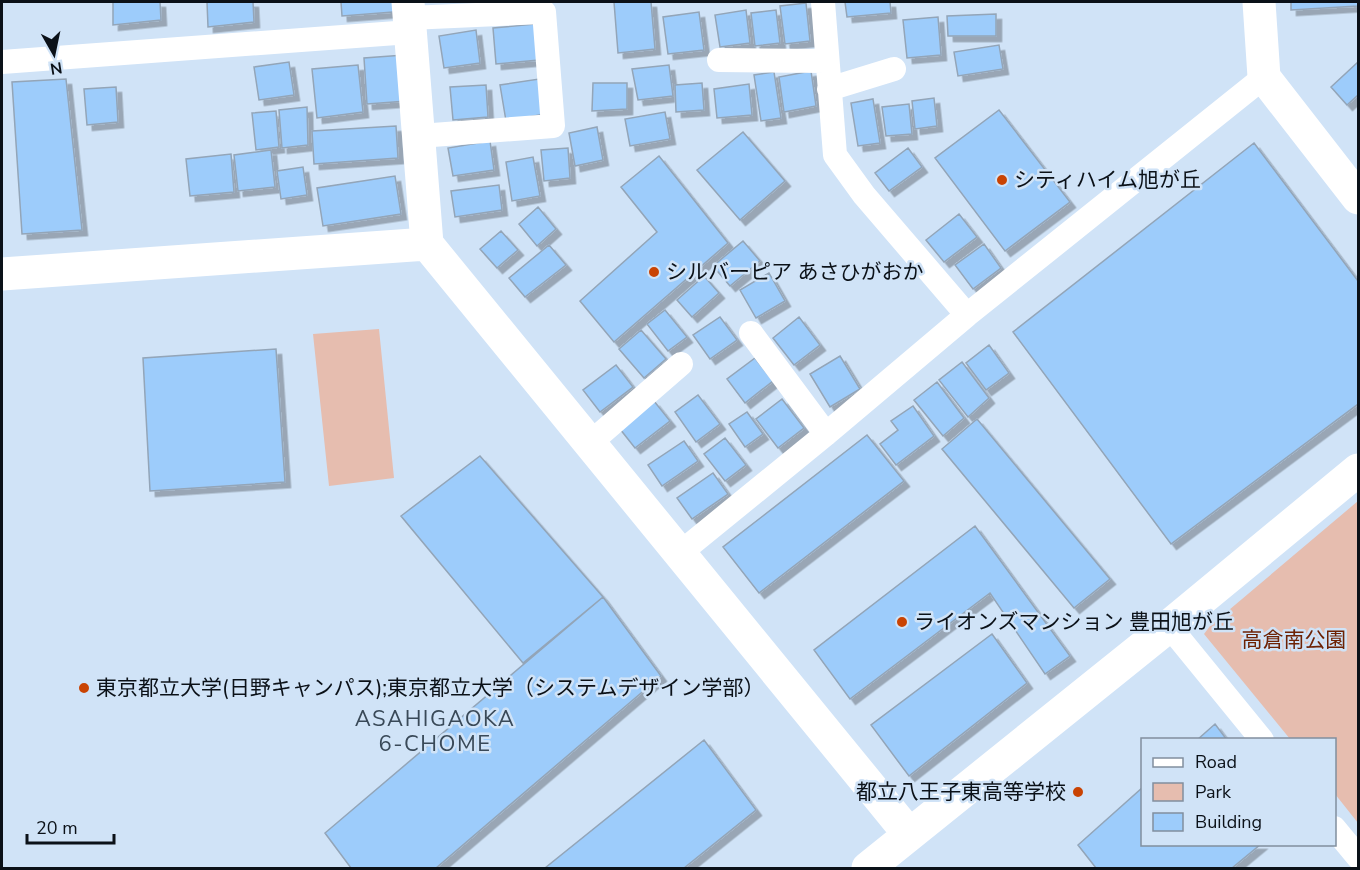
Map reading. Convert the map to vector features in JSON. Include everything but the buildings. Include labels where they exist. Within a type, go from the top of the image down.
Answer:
[{"type":"street","points":[[823,2],[835,155],[864,195],[967,315]]},
{"type":"street","points":[[1259,2],[1264,77],[1359,198]]},
{"type":"street","points":[[2,62],[409,17],[544,12],[553,126],[419,136]]},
{"type":"street","points":[[409,17],[427,244],[909,834]]},
{"type":"street","points":[[719,60],[827,61]]},
{"type":"street","points":[[829,89],[894,69]]},
{"type":"street","points":[[680,553],[967,315],[1264,77]]},
{"type":"street","points":[[2,274],[427,244]]},
{"type":"street","points":[[751,333],[826,434]]},
{"type":"street","points":[[590,443],[681,364]]},
{"type":"street","points":[[868,868],[1359,470]]},
{"type":"street","points":[[1169,626],[1260,738]]},
{"type":"street","points":[[1336,829],[1359,857]]},
{"type":"green space","points":[[379,329],[394,478],[329,486],[313,334]]},
{"type":"green space","name":"高倉南公園","points":[[1358,501],[1358,823],[1336,795],[1336,738],[1289,738],[1204,634],[1210,626]]},
{"type":"place","name":"シティハイム旭が丘","points":[[1002,180]]},
{"type":"place","name":"シルバーピア あさひがおか","points":[[654,272]]},
{"type":"place","name":"ライオンズマンション 豊田旭が丘","points":[[902,622]]},
{"type":"place","name":"東京都立大学(日野キャンパス);東京都立大学（システムデザイン学部）","points":[[84,688]]},
{"type":"place","name":"都立八王子東高等学校","points":[[1078,792]]},
{"type":"district","name":"ASAHIGAOKA 6-CHOME","points":[[435,732]]}]
